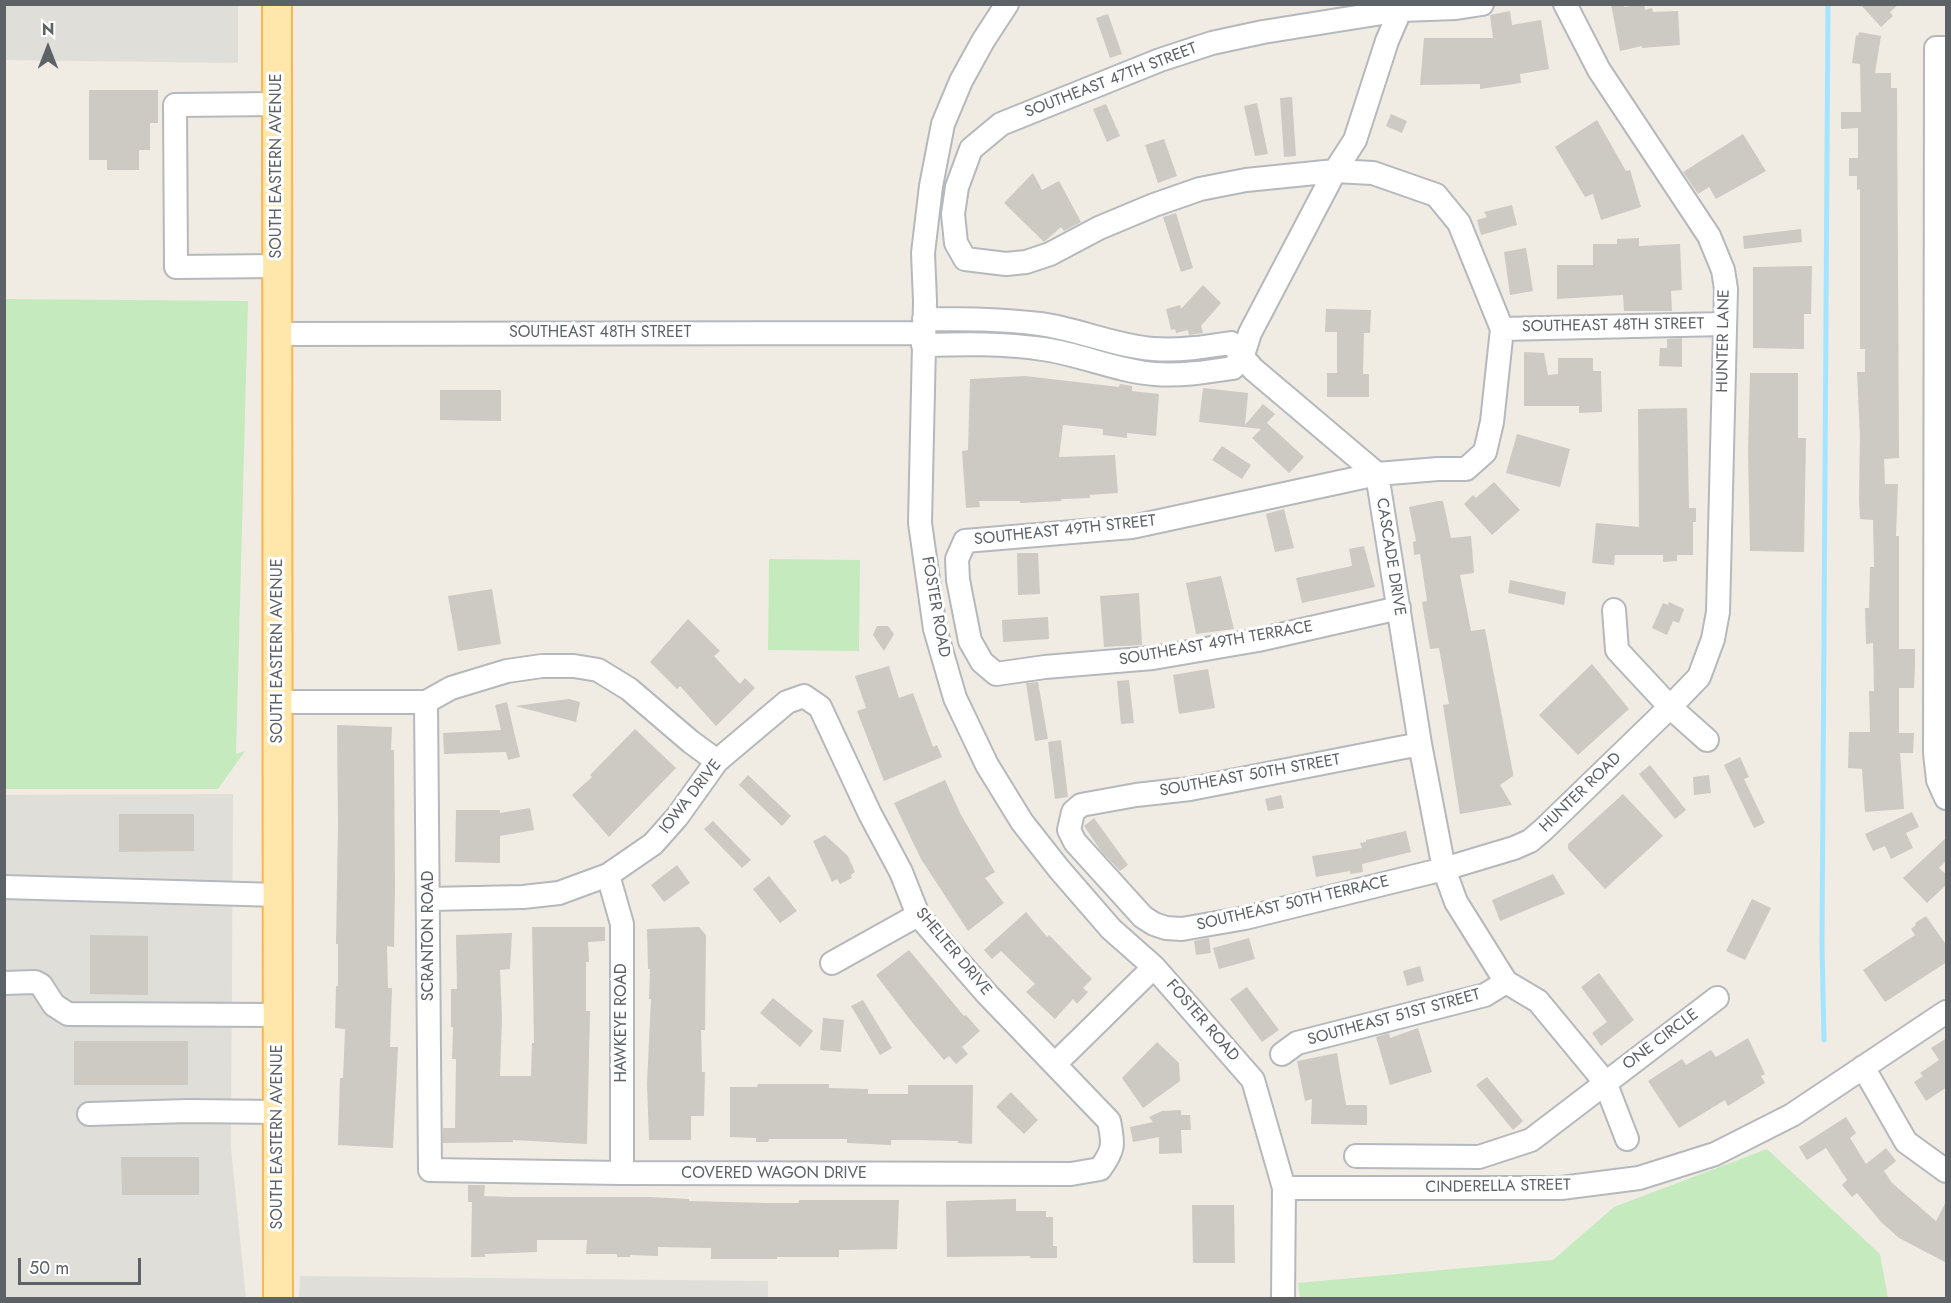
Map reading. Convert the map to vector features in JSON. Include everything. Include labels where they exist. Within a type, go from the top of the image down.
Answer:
[{"type":"main road","name":"SOUTH EASTERN AVENUE","points":[[277,4],[278,1299]]},
{"type":"street","name":"FOSTER ROAD","points":[[1007,4],[983,40],[961,81],[943,124],[931,186],[923,253],[924,332],[920,523],[935,629],[955,698],[987,765],[1022,822],[1111,929],[1154,967],[1253,1080],[1284,1188],[1283,1299]]},
{"type":"street","name":"SOUTHEAST 47TH STREET","points":[[1335,171],[1246,180],[1200,189],[1154,204],[1099,228],[1050,254],[1026,262],[1006,264],[965,259],[956,243],[953,214],[957,187],[971,149],[1000,124],[1160,60],[1212,43],[1402,7],[1448,9],[1482,4]]},
{"type":"street","name":"HUNTER LANE","points":[[1565,4],[1599,70],[1713,244],[1723,270],[1726,289],[1718,612],[1713,639],[1699,677],[1670,707]]},
{"type":"street","points":[[1243,355],[1250,333],[1335,171],[1355,140],[1387,40],[1402,7]]},
{"type":"street","points":[[1942,48],[1935,753],[1938,780],[1947,798]]},
{"type":"street","points":[[277,104],[175,105],[176,267],[277,266]]},
{"type":"street","points":[[1335,171],[1373,173],[1436,195],[1459,223],[1502,329],[1492,422],[1485,452],[1466,469],[1377,474]]},
{"type":"street","name":"SOUTHEAST 48TH STREET","points":[[277,334],[924,332],[984,319],[1042,324],[1152,349],[1187,350],[1231,344],[1243,355]]},
{"type":"street","name":"SOUTHEAST 48TH STREET","points":[[1502,329],[1724,324]]},
{"type":"street","name":"CASCADE DRIVE","points":[[1243,355],[1253,369],[1377,474],[1420,744],[1444,869],[1456,902],[1506,982],[1538,1001],[1605,1082],[1627,1139]]},
{"type":"street","name":"SOUTHEAST 49TH STREET","points":[[996,674],[982,662],[970,641],[958,580],[957,560],[965,542],[1132,527],[1377,474]]},
{"type":"street","name":"SOUTHEAST 49TH TERRACE","points":[[996,674],[1045,667],[1153,658],[1258,640],[1399,608]]},
{"type":"street","points":[[1614,610],[1617,650],[1670,707],[1707,740]]},
{"type":"street","points":[[278,702],[426,702],[451,688],[507,671],[542,666],[574,666],[598,670],[629,688],[691,742],[717,761]]},
{"type":"street","name":"IOWA DRIVE","points":[[429,899],[523,897],[559,893],[608,875],[653,844],[677,817],[717,761],[787,702],[804,696]]},
{"type":"street","name":"SHELTER DRIVE","points":[[804,696],[820,707],[870,814],[901,872],[918,915],[987,994],[1109,1121],[1113,1141],[1111,1155]]},
{"type":"street","name":"SCRANTON ROAD","points":[[426,702],[430,1170]]},
{"type":"street","name":"HUNTER ROAD","points":[[1444,869],[1530,841],[1670,707]]},
{"type":"street","name":"SOUTHEAST 50TH STREET","points":[[1081,806],[1136,795],[1190,789],[1420,744]]},
{"type":"street","name":"SOUTHEAST 50TH TERRACE","points":[[1081,806],[1073,812],[1070,820],[1070,830],[1075,842],[1143,916],[1154,924],[1167,928],[1182,929],[1245,918],[1444,869]]},
{"type":"street","name":"HAWKEYE ROAD","points":[[608,875],[622,924],[622,1173]]},
{"type":"street","points":[[4,887],[278,895]]},
{"type":"street","points":[[832,963],[918,915]]},
{"type":"street","points":[[1055,1065],[1154,967]]},
{"type":"street","points":[[4,983],[35,982],[41,985],[54,1005],[68,1014],[278,1015]]},
{"type":"street","name":"SOUTHEAST 51ST STREET","points":[[1282,1054],[1297,1043],[1485,995],[1506,982]]},
{"type":"street","name":"ONE CIRCLE","points":[[1356,1156],[1479,1157],[1531,1140],[1717,998]]},
{"type":"street","name":"CINDERELLA STREET","points":[[1284,1188],[1561,1188],[1640,1178],[1715,1154],[1792,1115],[1947,1012]]},
{"type":"street","points":[[1863,1067],[1906,1142],[1947,1171]]},
{"type":"street","points":[[89,1114],[188,1111],[278,1112]]},
{"type":"street","name":"COVERED WAGON DRIVE","points":[[430,1170],[622,1173],[1071,1174],[1100,1169],[1111,1155]]},
{"type":"shaded area","points":[[5,4],[238,5],[238,63],[5,60]]},
{"type":"shaded area","points":[[233,794],[231,1148],[246,1298],[5,1298],[4,795]]},
{"type":"shaded area","points":[[300,1276],[768,1281],[768,1298],[299,1298]]},
{"type":"green space","points":[[5,299],[248,301],[236,754],[245,751],[218,789],[5,789]]},
{"type":"green space","points":[[769,559],[860,560],[859,651],[768,650]]},
{"type":"green space","points":[[1767,1149],[1880,1254],[1888,1298],[1300,1298],[1298,1283],[1553,1260],[1614,1207]]},
{"type":"building","points":[[1611,4],[1624,4],[1624,7],[1644,4],[1645,10],[1652,8],[1653,12],[1678,11],[1680,45],[1642,48],[1642,46],[1620,51]]},
{"type":"building","points":[[1860,4],[1899,4],[1890,12],[1893,16],[1881,27]]},
{"type":"building","points":[[1510,11],[1512,25],[1541,20],[1549,69],[1520,74],[1521,83],[1480,89],[1480,84],[1420,85],[1424,38],[1493,38],[1490,15]]},
{"type":"building","points":[[1108,14],[1122,54],[1110,58],[1096,18]]},
{"type":"building","points":[[1859,32],[1881,36],[1875,73],[1891,73],[1891,88],[1897,88],[1899,458],[1884,459],[1885,484],[1898,484],[1896,536],[1899,536],[1899,649],[1915,649],[1914,688],[1899,688],[1899,733],[1914,733],[1913,753],[1900,753],[1904,809],[1865,812],[1862,769],[1848,768],[1849,732],[1870,732],[1869,691],[1874,691],[1873,643],[1866,644],[1865,608],[1869,608],[1870,567],[1874,567],[1873,520],[1860,519],[1859,500],[1860,436],[1857,372],[1865,372],[1865,349],[1860,349],[1860,189],[1857,190],[1857,176],[1849,176],[1849,158],[1858,158],[1858,128],[1841,129],[1841,112],[1861,112],[1860,64],[1852,63],[1856,35],[1858,36]]},
{"type":"building","points":[[89,90],[158,90],[158,123],[150,123],[150,150],[139,150],[139,170],[107,170],[107,160],[89,160]]},
{"type":"building","points":[[1292,97],[1296,156],[1284,157],[1280,98]]},
{"type":"building","points":[[1257,103],[1268,154],[1255,156],[1244,106]]},
{"type":"building","points":[[1106,104],[1120,136],[1107,142],[1093,109]]},
{"type":"building","points":[[1391,114],[1407,121],[1402,133],[1386,126]]},
{"type":"building","points":[[1597,120],[1626,171],[1630,170],[1641,207],[1601,220],[1593,194],[1585,197],[1555,147]]},
{"type":"building","points":[[1743,134],[1766,171],[1716,199],[1709,187],[1698,194],[1683,172]]},
{"type":"building","points":[[1164,139],[1177,176],[1158,183],[1145,145]]},
{"type":"building","points":[[1033,173],[1042,190],[1059,181],[1081,222],[1064,231],[1061,227],[1044,242],[1004,203]]},
{"type":"building","points":[[1512,205],[1517,225],[1481,235],[1477,220],[1487,217],[1484,212]]},
{"type":"building","points":[[1176,213],[1193,268],[1181,272],[1163,217]]},
{"type":"building","points":[[1801,229],[1802,242],[1744,249],[1743,236]]},
{"type":"building","points":[[1639,238],[1639,246],[1680,244],[1682,290],[1671,291],[1672,311],[1624,311],[1623,295],[1557,299],[1557,265],[1593,265],[1593,244],[1617,244],[1617,239]]},
{"type":"building","points":[[1526,248],[1533,291],[1510,295],[1504,252]]},
{"type":"building","points":[[1812,266],[1811,314],[1804,314],[1804,349],[1753,348],[1753,267]]},
{"type":"building","points":[[1203,285],[1221,303],[1201,326],[1203,333],[1189,335],[1188,330],[1176,333],[1175,329],[1171,330],[1166,309],[1180,305],[1181,309]]},
{"type":"building","points":[[1326,309],[1371,310],[1370,333],[1364,333],[1363,374],[1369,374],[1369,397],[1327,397],[1327,373],[1337,373],[1337,332],[1325,332]]},
{"type":"building","points":[[1682,338],[1682,367],[1659,366],[1660,348],[1667,348],[1667,339]]},
{"type":"building","points":[[1524,352],[1544,353],[1548,375],[1558,374],[1558,358],[1593,358],[1593,371],[1601,371],[1602,412],[1579,413],[1579,406],[1524,406]]},
{"type":"building","points":[[1750,373],[1798,373],[1798,438],[1806,438],[1804,552],[1750,551],[1748,451]]},
{"type":"building","points":[[1025,376],[1119,387],[1120,384],[1132,386],[1132,391],[1159,394],[1156,436],[1127,433],[1127,438],[1103,435],[1103,429],[1063,425],[1059,457],[1115,455],[1118,493],[1090,495],[1090,498],[1061,499],[1062,501],[1020,503],[1020,501],[979,501],[980,507],[966,508],[962,451],[968,450],[970,379]]},
{"type":"building","points":[[1203,388],[1248,393],[1245,425],[1263,404],[1275,414],[1267,423],[1304,457],[1289,473],[1252,438],[1261,429],[1199,422]]},
{"type":"building","points":[[440,390],[501,390],[501,421],[440,420]]},
{"type":"building","points":[[1687,408],[1689,508],[1696,508],[1696,522],[1693,522],[1693,555],[1677,555],[1677,561],[1663,562],[1663,555],[1615,555],[1614,565],[1592,563],[1596,523],[1639,527],[1638,409]]},
{"type":"building","points":[[1517,434],[1570,449],[1560,487],[1506,473]]},
{"type":"building","points":[[1222,446],[1251,465],[1242,479],[1212,460]]},
{"type":"building","points":[[1494,482],[1520,510],[1492,535],[1464,504],[1473,495],[1476,498]]},
{"type":"building","points":[[1443,501],[1451,538],[1471,536],[1474,573],[1460,575],[1471,631],[1485,629],[1513,773],[1513,776],[1500,785],[1512,805],[1460,814],[1443,705],[1449,704],[1439,648],[1430,649],[1422,602],[1427,601],[1420,554],[1414,555],[1413,542],[1416,541],[1409,507]]},
{"type":"building","points":[[1284,509],[1294,548],[1275,552],[1266,514]]},
{"type":"building","points":[[1364,546],[1375,587],[1302,603],[1296,578],[1352,566],[1349,549]]},
{"type":"building","points":[[1017,553],[1038,553],[1040,594],[1018,595]]},
{"type":"building","points":[[1221,576],[1234,629],[1196,634],[1186,583]]},
{"type":"building","points":[[1510,580],[1566,592],[1564,605],[1508,593]]},
{"type":"building","points":[[492,589],[501,644],[458,651],[448,596]]},
{"type":"building","points":[[1139,593],[1142,645],[1104,647],[1100,596]]},
{"type":"building","points":[[1669,602],[1684,609],[1679,623],[1673,621],[1667,635],[1652,628],[1663,603],[1668,605]]},
{"type":"building","points":[[1048,617],[1049,639],[1003,642],[1002,620]]},
{"type":"building","points":[[688,619],[720,651],[714,656],[740,684],[745,678],[755,688],[716,726],[680,686],[677,689],[650,662]]},
{"type":"building","points":[[877,626],[888,626],[894,634],[884,651],[873,635]]},
{"type":"building","points":[[1592,664],[1629,709],[1578,755],[1539,715]]},
{"type":"building","points":[[889,666],[899,698],[913,693],[933,747],[937,745],[942,757],[884,781],[857,711],[866,708],[855,676]]},
{"type":"building","points":[[1208,669],[1215,708],[1179,714],[1173,675]]},
{"type":"building","points":[[1129,680],[1134,723],[1121,724],[1117,681]]},
{"type":"building","points":[[1038,682],[1048,739],[1035,741],[1026,683]]},
{"type":"building","points":[[569,699],[580,702],[576,722],[515,706]]},
{"type":"building","points":[[507,702],[520,757],[508,760],[506,752],[444,754],[443,733],[501,730],[495,705]]},
{"type":"building","points":[[337,725],[392,727],[394,947],[387,946],[388,988],[392,988],[390,1047],[398,1047],[393,1148],[338,1145],[340,1078],[343,1078],[345,1029],[335,1028],[336,986],[338,986],[338,944],[336,944]]},
{"type":"building","points":[[635,729],[676,768],[609,837],[572,795],[592,777],[590,775]]},
{"type":"building","points":[[1061,740],[1068,797],[1055,799],[1048,742]]},
{"type":"building","points":[[1740,757],[1749,777],[1744,779],[1765,823],[1754,828],[1724,765]]},
{"type":"building","points":[[1650,765],[1686,810],[1675,819],[1639,774]]},
{"type":"building","points":[[748,775],[791,816],[782,826],[739,785]]},
{"type":"building","points":[[1709,775],[1711,793],[1694,795],[1693,777]]},
{"type":"building","points":[[945,780],[961,815],[995,872],[985,878],[1004,903],[968,931],[921,859],[894,803]]},
{"type":"building","points":[[1623,794],[1663,836],[1605,889],[1568,849],[1568,844]]},
{"type":"building","points":[[1281,795],[1284,808],[1268,811],[1265,799]]},
{"type":"building","points":[[530,808],[534,830],[500,836],[500,863],[455,862],[456,810],[500,810],[500,813]]},
{"type":"building","points":[[1912,812],[1919,827],[1906,833],[1913,848],[1891,859],[1885,846],[1873,851],[1865,834]]},
{"type":"building","points":[[119,814],[194,814],[194,851],[119,852]]},
{"type":"building","points":[[1094,818],[1128,865],[1120,871],[1101,851],[1084,826]]},
{"type":"building","points":[[713,821],[751,860],[742,868],[704,829]]},
{"type":"building","points":[[1406,831],[1411,852],[1362,864],[1363,872],[1350,874],[1350,871],[1316,877],[1312,856],[1362,848],[1360,843],[1366,840]]},
{"type":"building","points":[[825,835],[848,856],[855,872],[851,875],[852,878],[840,884],[837,879],[832,882],[813,841]]},
{"type":"building","points":[[1947,837],[1947,860],[1939,868],[1947,875],[1947,884],[1927,903],[1903,878]]},
{"type":"building","points":[[677,865],[690,883],[664,902],[651,885]]},
{"type":"building","points":[[1553,874],[1565,894],[1500,921],[1492,900]]},
{"type":"building","points":[[769,876],[797,911],[780,923],[753,889]]},
{"type":"building","points":[[1752,899],[1771,908],[1745,960],[1726,951]]},
{"type":"building","points":[[1026,912],[1047,937],[1049,935],[1092,979],[1083,988],[1088,992],[1077,1004],[1073,999],[1055,1019],[1026,992],[1035,984],[1001,951],[992,959],[984,950]]},
{"type":"building","points":[[1926,916],[1947,946],[1947,962],[1885,1002],[1863,970],[1915,935],[1911,929],[1916,925],[1915,923]]},
{"type":"building","points":[[532,927],[605,927],[605,941],[588,942],[589,962],[586,962],[586,1011],[590,1011],[587,1144],[513,1140],[513,1142],[443,1143],[443,1128],[455,1128],[456,1059],[452,1059],[451,989],[457,989],[456,935],[512,933],[510,969],[500,970],[502,1018],[500,1076],[531,1076],[532,1043],[534,1043]]},
{"type":"building","points":[[699,927],[706,935],[705,1030],[701,1030],[702,1072],[705,1072],[704,1116],[691,1116],[691,1140],[649,1140],[647,1083],[651,999],[649,999],[650,969],[648,969],[647,929]]},
{"type":"building","points":[[90,935],[148,936],[148,995],[90,994]]},
{"type":"building","points":[[1209,938],[1211,953],[1196,955],[1194,941]]},
{"type":"building","points":[[1249,938],[1255,959],[1219,969],[1213,948]]},
{"type":"building","points":[[909,950],[964,1016],[966,1015],[980,1031],[962,1047],[968,1054],[956,1064],[949,1056],[944,1060],[876,975]]},
{"type":"building","points":[[1420,966],[1424,981],[1407,986],[1403,971]]},
{"type":"building","points":[[1599,973],[1634,1020],[1601,1046],[1592,1033],[1607,1022],[1581,987]]},
{"type":"building","points":[[1247,987],[1279,1030],[1262,1042],[1230,999]]},
{"type":"building","points":[[773,998],[813,1031],[800,1047],[760,1013]]},
{"type":"building","points":[[863,1000],[892,1048],[880,1055],[851,1006]]},
{"type":"building","points":[[823,1018],[844,1020],[841,1052],[820,1050]]},
{"type":"building","points":[[1418,1028],[1432,1072],[1390,1085],[1376,1037],[1389,1033],[1390,1038]]},
{"type":"building","points":[[1748,1038],[1765,1074],[1761,1076],[1765,1083],[1728,1106],[1725,1100],[1679,1128],[1648,1081],[1682,1059],[1686,1065],[1711,1050],[1716,1057]]},
{"type":"building","points":[[1947,1038],[1947,1087],[1926,1101],[1914,1082],[1923,1076],[1920,1073],[1939,1060],[1931,1048]]},
{"type":"building","points":[[74,1041],[188,1041],[188,1085],[74,1085]]},
{"type":"building","points":[[1157,1042],[1179,1063],[1180,1081],[1143,1108],[1122,1078]]},
{"type":"building","points":[[1337,1053],[1346,1105],[1367,1105],[1367,1125],[1311,1124],[1312,1099],[1305,1101],[1297,1061]]},
{"type":"building","points":[[1487,1077],[1523,1121],[1513,1130],[1476,1085]]},
{"type":"building","points":[[758,1084],[829,1084],[829,1088],[868,1089],[868,1094],[908,1094],[908,1085],[973,1085],[972,1144],[958,1143],[958,1141],[891,1140],[891,1145],[847,1143],[847,1139],[769,1139],[768,1142],[756,1142],[756,1138],[730,1137],[730,1087],[757,1087]]},
{"type":"building","points":[[1011,1092],[1038,1120],[1024,1134],[996,1107]]},
{"type":"building","points":[[1181,1110],[1181,1115],[1190,1115],[1191,1130],[1181,1130],[1182,1153],[1159,1154],[1159,1137],[1133,1142],[1130,1127],[1153,1122],[1149,1117],[1162,1111]]},
{"type":"building","points":[[1846,1117],[1856,1133],[1850,1138],[1866,1164],[1886,1148],[1896,1161],[1884,1171],[1892,1183],[1936,1221],[1947,1200],[1947,1263],[1899,1238],[1881,1222],[1857,1193],[1852,1197],[1842,1185],[1847,1180],[1826,1148],[1807,1160],[1799,1147]]},
{"type":"building","points":[[121,1157],[199,1157],[199,1195],[122,1195]]},
{"type":"building","points":[[468,1185],[485,1185],[484,1196],[510,1197],[648,1197],[689,1199],[689,1201],[768,1203],[799,1203],[799,1200],[899,1200],[897,1249],[839,1250],[839,1257],[711,1259],[711,1248],[658,1247],[658,1256],[617,1257],[617,1254],[586,1254],[587,1240],[537,1240],[537,1252],[485,1254],[485,1257],[471,1257],[472,1202],[468,1202]]},
{"type":"building","points":[[1016,1199],[1016,1211],[1046,1211],[1046,1217],[1053,1217],[1053,1246],[1057,1246],[1057,1258],[947,1257],[946,1201]]},
{"type":"building","points":[[1192,1205],[1234,1205],[1235,1263],[1193,1263]]},
{"type":"waterway","points":[[1824,1040],[1822,944],[1828,4]]}]
